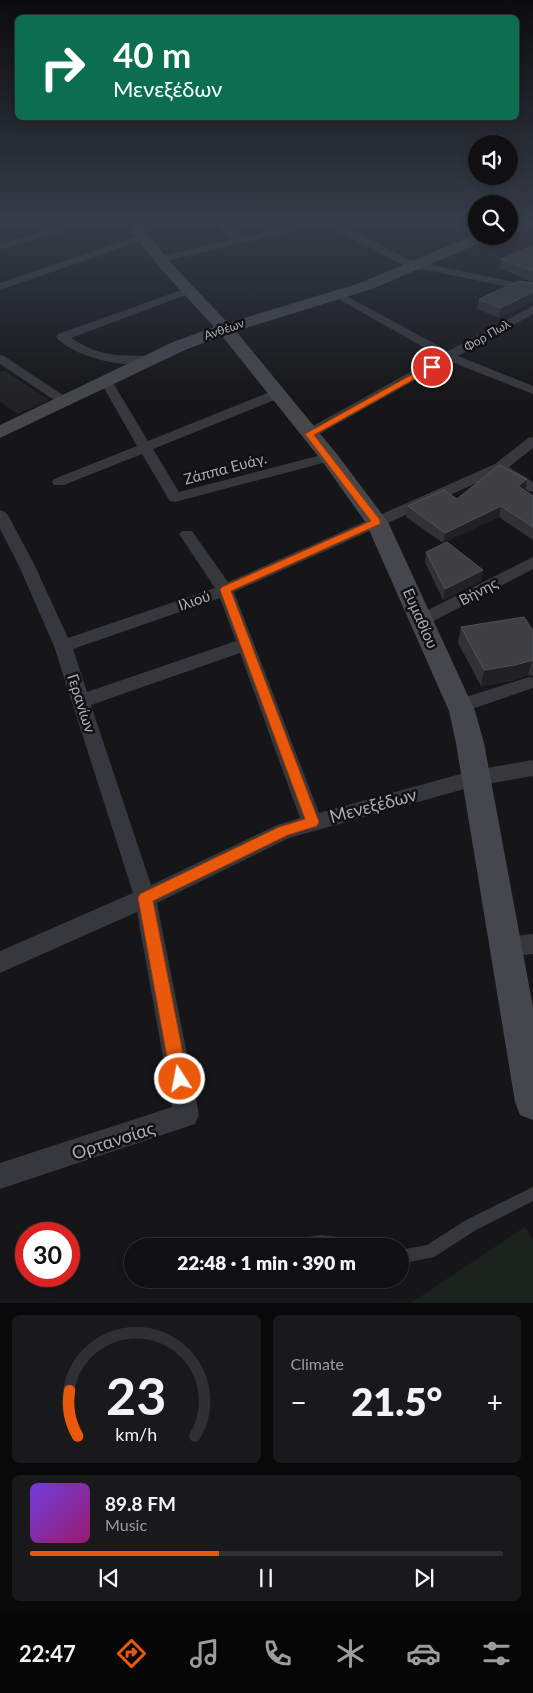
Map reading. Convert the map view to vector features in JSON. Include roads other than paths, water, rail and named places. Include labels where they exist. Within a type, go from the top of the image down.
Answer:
[{"type":"street","points":[[0,287],[16,280]]},
{"type":"street","name":"Ευμαθίου","points":[[180,280],[225,329],[329,457],[377,522],[460,706],[470,743],[474,778],[533,1102]]},
{"type":"street","name":"Ανθέων","points":[[0,432],[149,360],[225,329],[339,294],[376,280]]},
{"type":"street","points":[[487,280],[533,289]]},
{"type":"street","points":[[149,360],[106,358],[85,352],[62,337],[190,290]]},
{"type":"street","points":[[339,294],[449,357],[533,390]]},
{"type":"street","name":"Φορ Πωλ","points":[[309,434],[533,309]]},
{"type":"street","points":[[0,359],[65,400]]},
{"type":"street","name":"Ζάππα Ευάγ.","points":[[106,381],[175,498],[329,457]]},
{"type":"street","points":[[59,482],[144,446],[277,394]]},
{"type":"street","name":"Ιλιού","points":[[63,646],[225,590],[500,467],[533,441]]},
{"type":"street","points":[[500,467],[533,488]]},
{"type":"street","name":"Γερανίων","points":[[0,516],[27,566],[63,646],[145,898]]},
{"type":"street","points":[[187,534],[225,590],[312,822]]},
{"type":"street","name":"Βήνης","points":[[422,620],[533,562]]},
{"type":"street","points":[[82,701],[246,644]]},
{"type":"street","points":[[460,706],[530,683]]},
{"type":"street","name":"Μενεξέδων","points":[[0,962],[145,898],[284,831],[474,778],[533,768]]},
{"type":"street","name":"Ορτανσίας","points":[[0,1176],[186,1115],[145,898]]},
{"type":"street","points":[[505,947],[533,944]]},
{"type":"lane","points":[[409,1255],[429,1252],[471,1225],[533,1194]]}]
